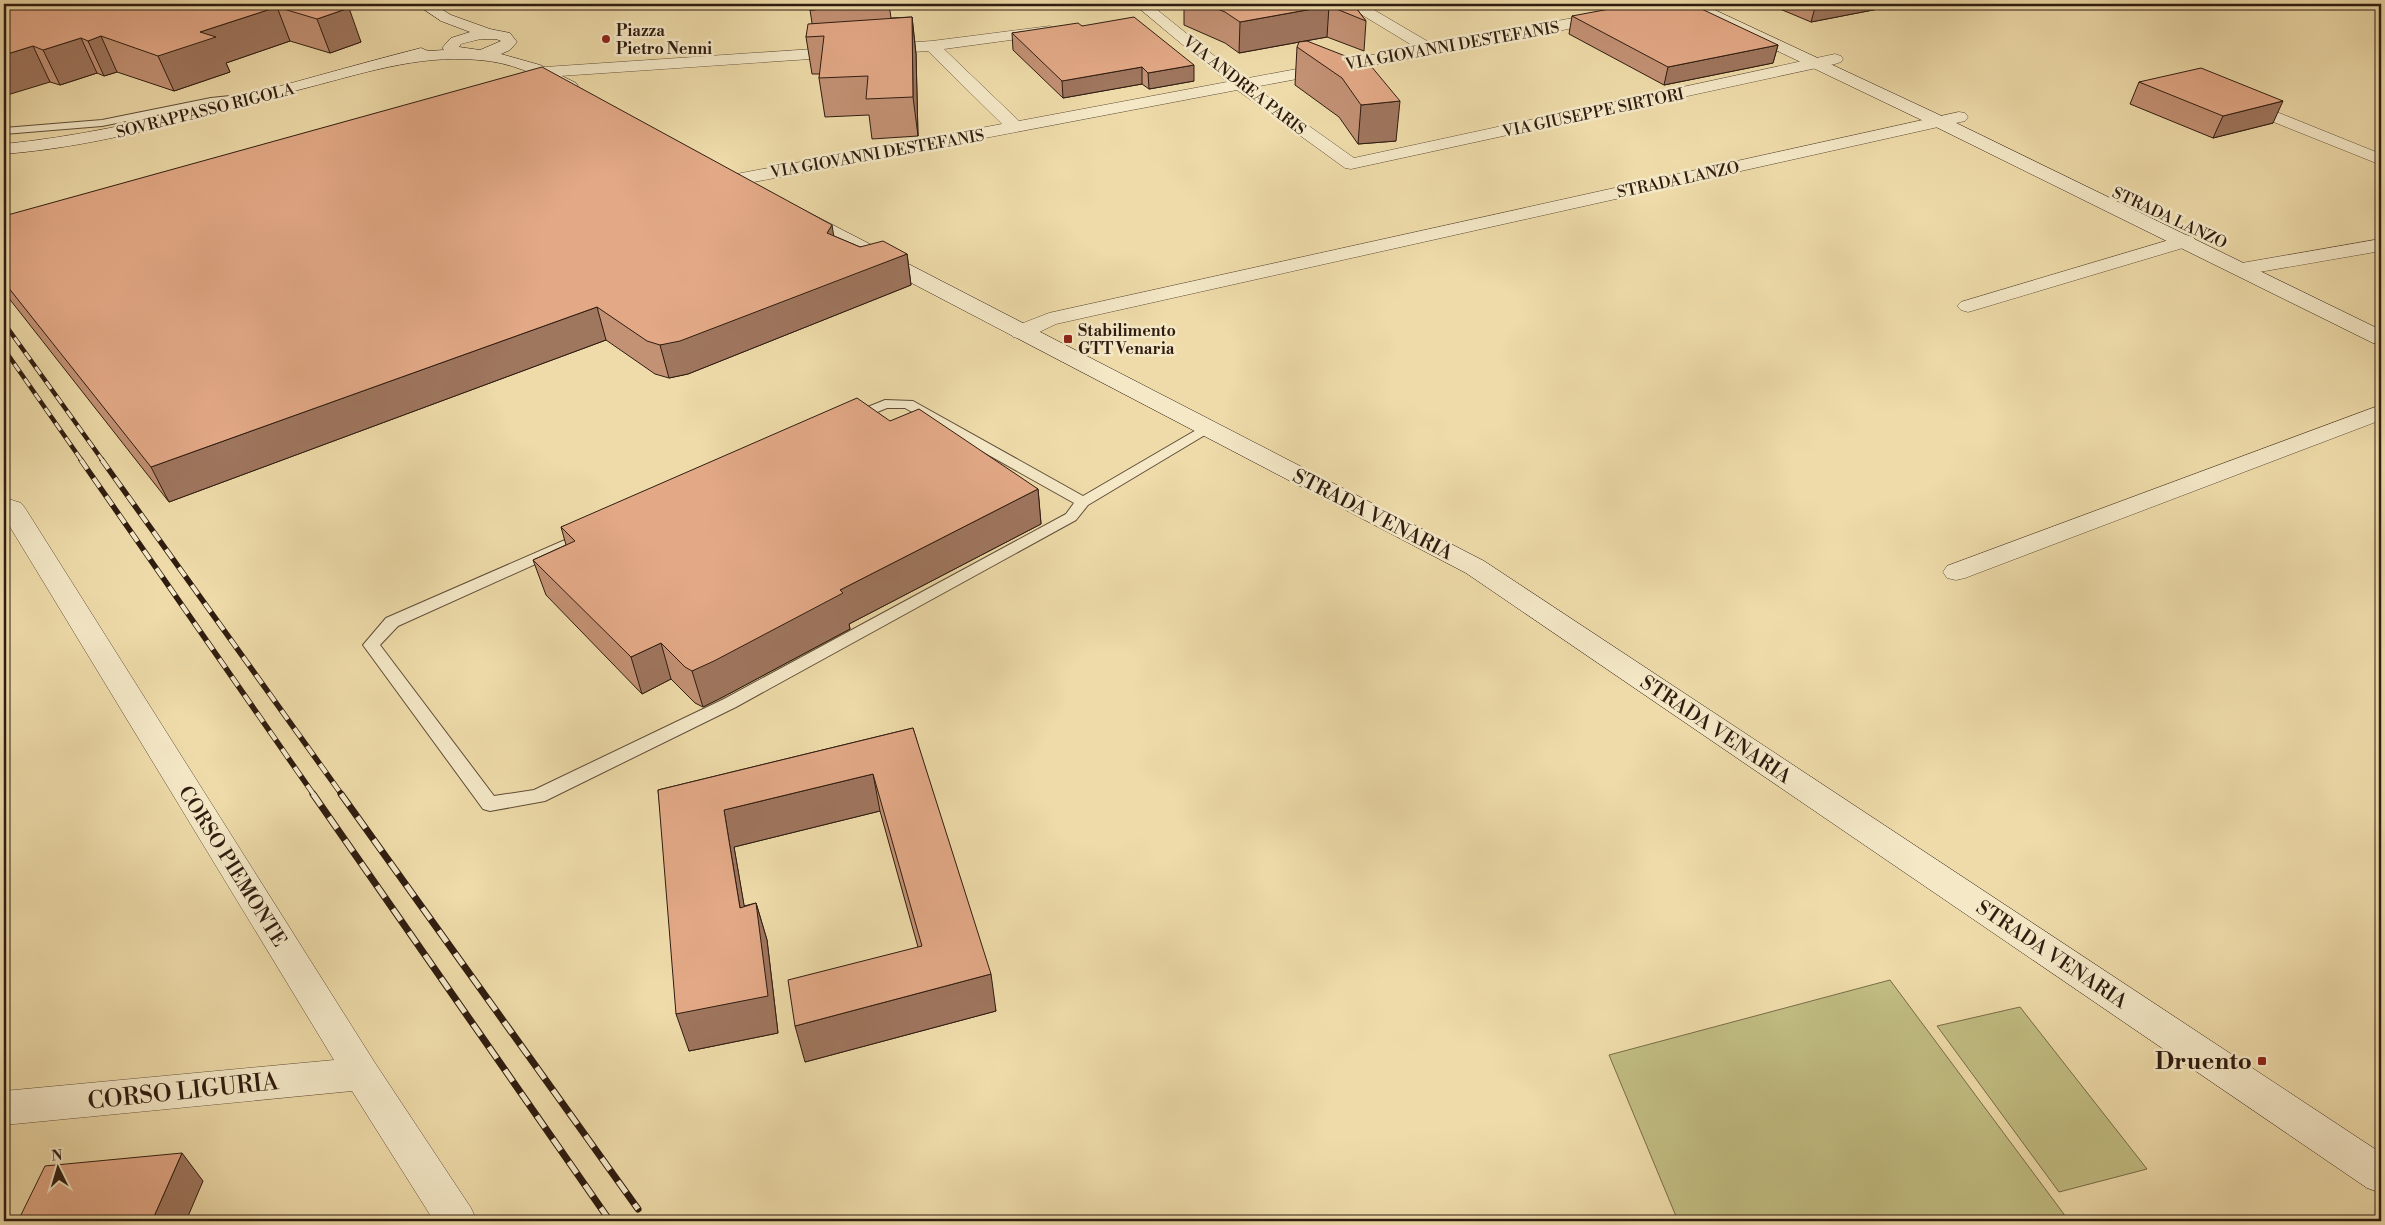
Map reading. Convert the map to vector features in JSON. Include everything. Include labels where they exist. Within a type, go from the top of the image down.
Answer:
[{"type":"street","points":[[404,58],[492,52],[509,42],[509,39],[446,18],[422,4]]},
{"type":"street","name":"VIA ANDREA PARIS","points":[[1141,4],[1239,84],[1351,164]]},
{"type":"street","points":[[1354,4],[1429,49]]},
{"type":"street","name":"STRADA LANZO","points":[[1684,4],[1816,63],[1940,122],[2381,338]]},
{"type":"street","name":"STRADA LANZO","points":[[1718,4],[2295,276]]},
{"type":"street","points":[[1133,21],[1180,14]]},
{"type":"street","name":"VIA GIOVANNI DESTEFANIS","points":[[738,179],[1016,128],[1239,84],[1621,15]]},
{"type":"street","points":[[446,18],[454,29],[456,41]]},
{"type":"street","points":[[545,72],[932,46],[1066,29]]},
{"type":"street","points":[[404,58],[470,36],[490,34]]},
{"type":"street","points":[[456,41],[450,48],[452,50],[514,60],[545,72],[589,96]]},
{"type":"street","points":[[504,46],[514,60]]},
{"type":"street","name":"VIA GIOVANNI DESTEFANIS","points":[[932,46],[1016,128]]},
{"type":"street","name":"SOVRAPPASSO RIGOLA","points":[[4,149],[109,134],[404,58]]},
{"type":"street","name":"VIA GIUSEPPE SIRTORI","points":[[1351,164],[1835,59]]},
{"type":"street","points":[[2230,98],[2381,160]]},
{"type":"street","name":"STRADA LANZO","points":[[1021,332],[1049,319],[1959,117]]},
{"type":"street","points":[[720,169],[764,193]]},
{"type":"street","name":"STRADA VENARIA","points":[[781,203],[900,270],[1476,567],[2381,1175]]},
{"type":"street","name":"STRADA LANZO","points":[[1968,306],[2186,241]]},
{"type":"street","points":[[2242,269],[2381,245]]},
{"type":"street","points":[[1956,572],[2381,412]]},
{"type":"street","name":"CORSO PIEMONTE","points":[[8,509],[362,1074],[457,1221]]},
{"type":"street","name":"CORSO LIGURIA","points":[[4,1108],[362,1074]]},
{"type":"lane","points":[[4,131],[112,120],[234,96],[258,96]]},
{"type":"lane","points":[[839,424],[885,404],[908,404],[1083,502]]},
{"type":"lane","points":[[602,529],[392,622],[371,645],[490,804],[538,796],[730,704],[1071,517],[1083,502],[1208,429]]},
{"type":"shaded area","points":[[1890,980],[2069,1221],[1678,1221],[1609,1055]]},
{"type":"shaded area","points":[[2020,1007],[2147,1169],[2059,1192],[1937,1026]]},
{"type":"building","points":[[4,4],[343,4],[349,8],[317,19],[277,7],[200,32],[216,37],[158,56],[101,36],[88,41],[81,38],[43,50],[33,46],[4,55]]},
{"type":"building","points":[[811,4],[889,4],[890,5],[810,10]]},
{"type":"building","points":[[1205,4],[1353,4],[1366,21],[1329,6],[1240,22],[1225,12]]},
{"type":"building","points":[[1636,4],[1691,4],[1778,45],[1668,67],[1572,16]]},
{"type":"building","points":[[912,17],[913,97],[866,99],[868,76],[819,78],[824,36],[806,37],[808,24]]},
{"type":"building","points":[[1134,17],[1194,65],[1148,73],[1142,67],[1062,81],[1012,33],[1078,23],[1082,26]]},
{"type":"building","points":[[1307,41],[1358,61],[1366,60],[1400,101],[1361,105],[1342,78],[1297,47],[1299,42]]},
{"type":"building","points":[[542,67],[832,225],[827,233],[860,247],[883,241],[907,254],[680,341],[660,345],[647,341],[597,307],[151,467],[4,282],[4,216]]},
{"type":"building","points":[[2201,68],[2283,101],[2223,116],[2139,82]]},
{"type":"building","points":[[857,398],[890,421],[919,409],[1038,489],[840,590],[843,593],[692,671],[685,667],[661,643],[631,657],[533,560],[575,541],[561,527]]},
{"type":"building","points":[[913,728],[991,974],[795,1026],[788,980],[922,946],[873,774],[724,810],[740,908],[756,903],[768,996],[676,1014],[658,790]]},
{"type":"building","points":[[182,1153],[152,1221],[18,1221],[45,1166]]},
{"type":"railway","points":[[4,323],[103,461]]},
{"type":"railway","points":[[4,349],[82,461]]},
{"type":"railway","points":[[81,460],[314,795]]},
{"type":"railway","points":[[102,460],[342,795]]},
{"type":"railway","points":[[313,794],[610,1221]]},
{"type":"railway","points":[[341,794],[638,1209]]},
{"type":"place","name":"Piazza Pietro Nenni","points":[[606,39]]},
{"type":"place","name":"Stabilimento GTT Venaria","points":[[1068,339]]},
{"type":"place","name":"Druento","points":[[2262,1061]]}]
